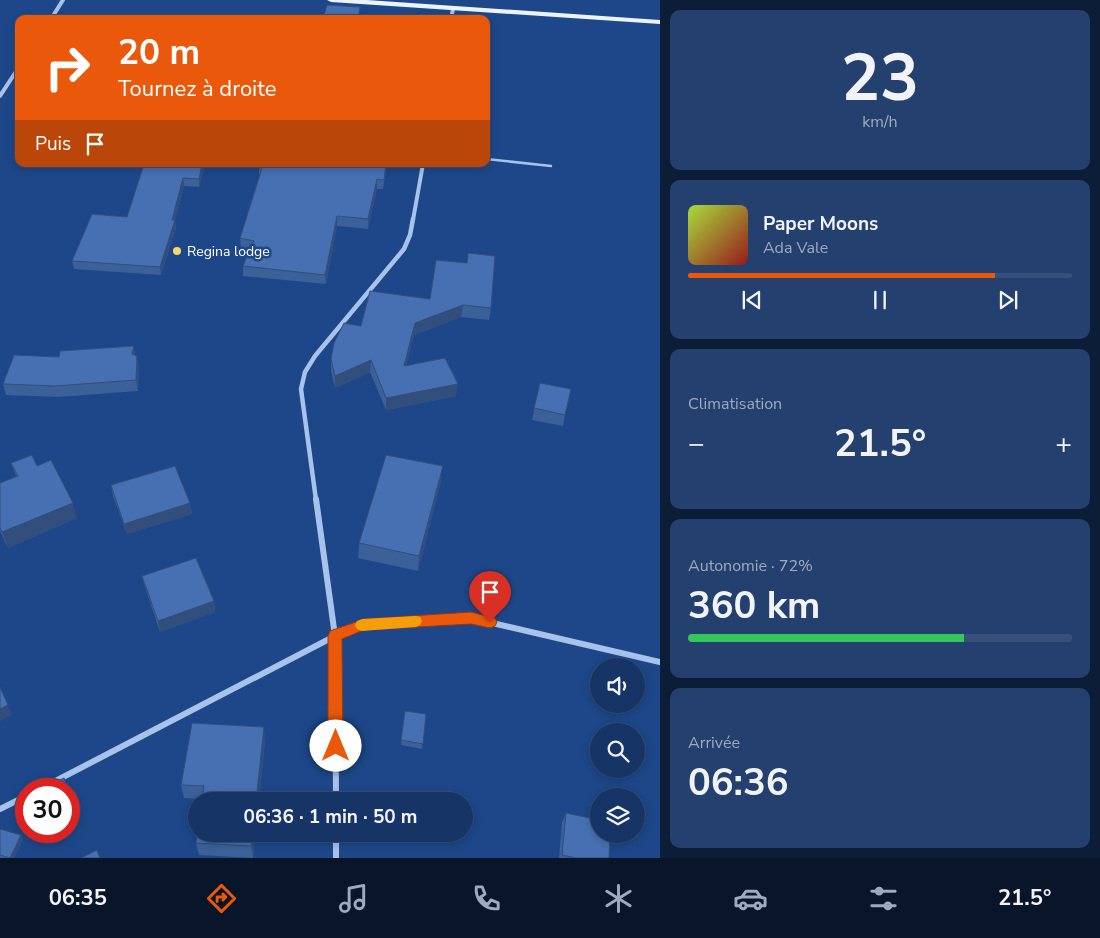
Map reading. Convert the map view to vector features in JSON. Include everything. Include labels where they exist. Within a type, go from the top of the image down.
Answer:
[{"type":"main road","points":[[331,0],[660,22]]},
{"type":"street","points":[[54,15],[63,0]]},
{"type":"street","points":[[452,15],[453,8]]},
{"type":"street","points":[[0,96],[15,73]]},
{"type":"street","points":[[336,792],[335,636],[301,389],[305,372],[315,356],[404,249],[410,235],[422,167]]},
{"type":"street","points":[[61,778],[335,636],[364,624],[471,618],[660,662]]},
{"type":"street","points":[[0,809],[15,802]]},
{"type":"street","points":[[336,842],[336,858]]},
{"type":"lane","points":[[490,159],[551,166]]},
{"type":"building","points":[[327,5],[360,7],[359,15],[324,15]]},
{"type":"building","points":[[143,167],[201,167],[199,179],[183,178],[172,220],[175,220],[160,267],[72,261],[92,214],[127,217]]},
{"type":"building","points":[[262,167],[386,167],[384,180],[377,179],[368,219],[337,216],[325,275],[243,266],[254,241],[240,238]]},
{"type":"building","points":[[468,253],[495,256],[491,308],[463,305],[415,323],[404,366],[445,358],[458,384],[386,398],[371,360],[335,376],[331,359],[334,343],[344,323],[361,326],[370,291],[430,299],[436,260],[467,263]]},
{"type":"building","points":[[134,346],[132,354],[137,356],[136,380],[55,386],[3,384],[14,355],[59,357],[60,351]]},
{"type":"building","points":[[540,383],[571,389],[565,415],[534,408]]},
{"type":"building","points":[[32,455],[37,466],[51,460],[73,503],[2,532],[0,528],[0,483],[18,476],[11,463]]},
{"type":"building","points":[[386,455],[443,466],[419,556],[359,543]]},
{"type":"building","points":[[175,466],[190,503],[124,524],[111,485]]},
{"type":"building","points":[[196,558],[214,601],[158,621],[142,576]]},
{"type":"building","points":[[0,687],[8,705],[0,709]]},
{"type":"building","points":[[405,711],[426,714],[423,744],[401,740]]},
{"type":"building","points":[[192,723],[264,727],[257,792],[203,792],[204,786],[181,785]]},
{"type":"building","points":[[566,813],[590,818],[590,843],[610,843],[609,858],[576,858],[562,855]]},
{"type":"building","points":[[0,829],[15,833],[15,843],[17,843],[10,858],[0,855]]},
{"type":"building","points":[[196,842],[251,842],[251,846]]},
{"type":"building","points":[[97,850],[100,858],[81,858]]},
{"type":"slow traffic","points":[[362,625],[416,621]]},
{"type":"place","name":"Regina lodge","points":[[177,251]]},
{"type":"route","points":[[336,746],[335,636],[364,624],[471,618],[490,622]]}]
